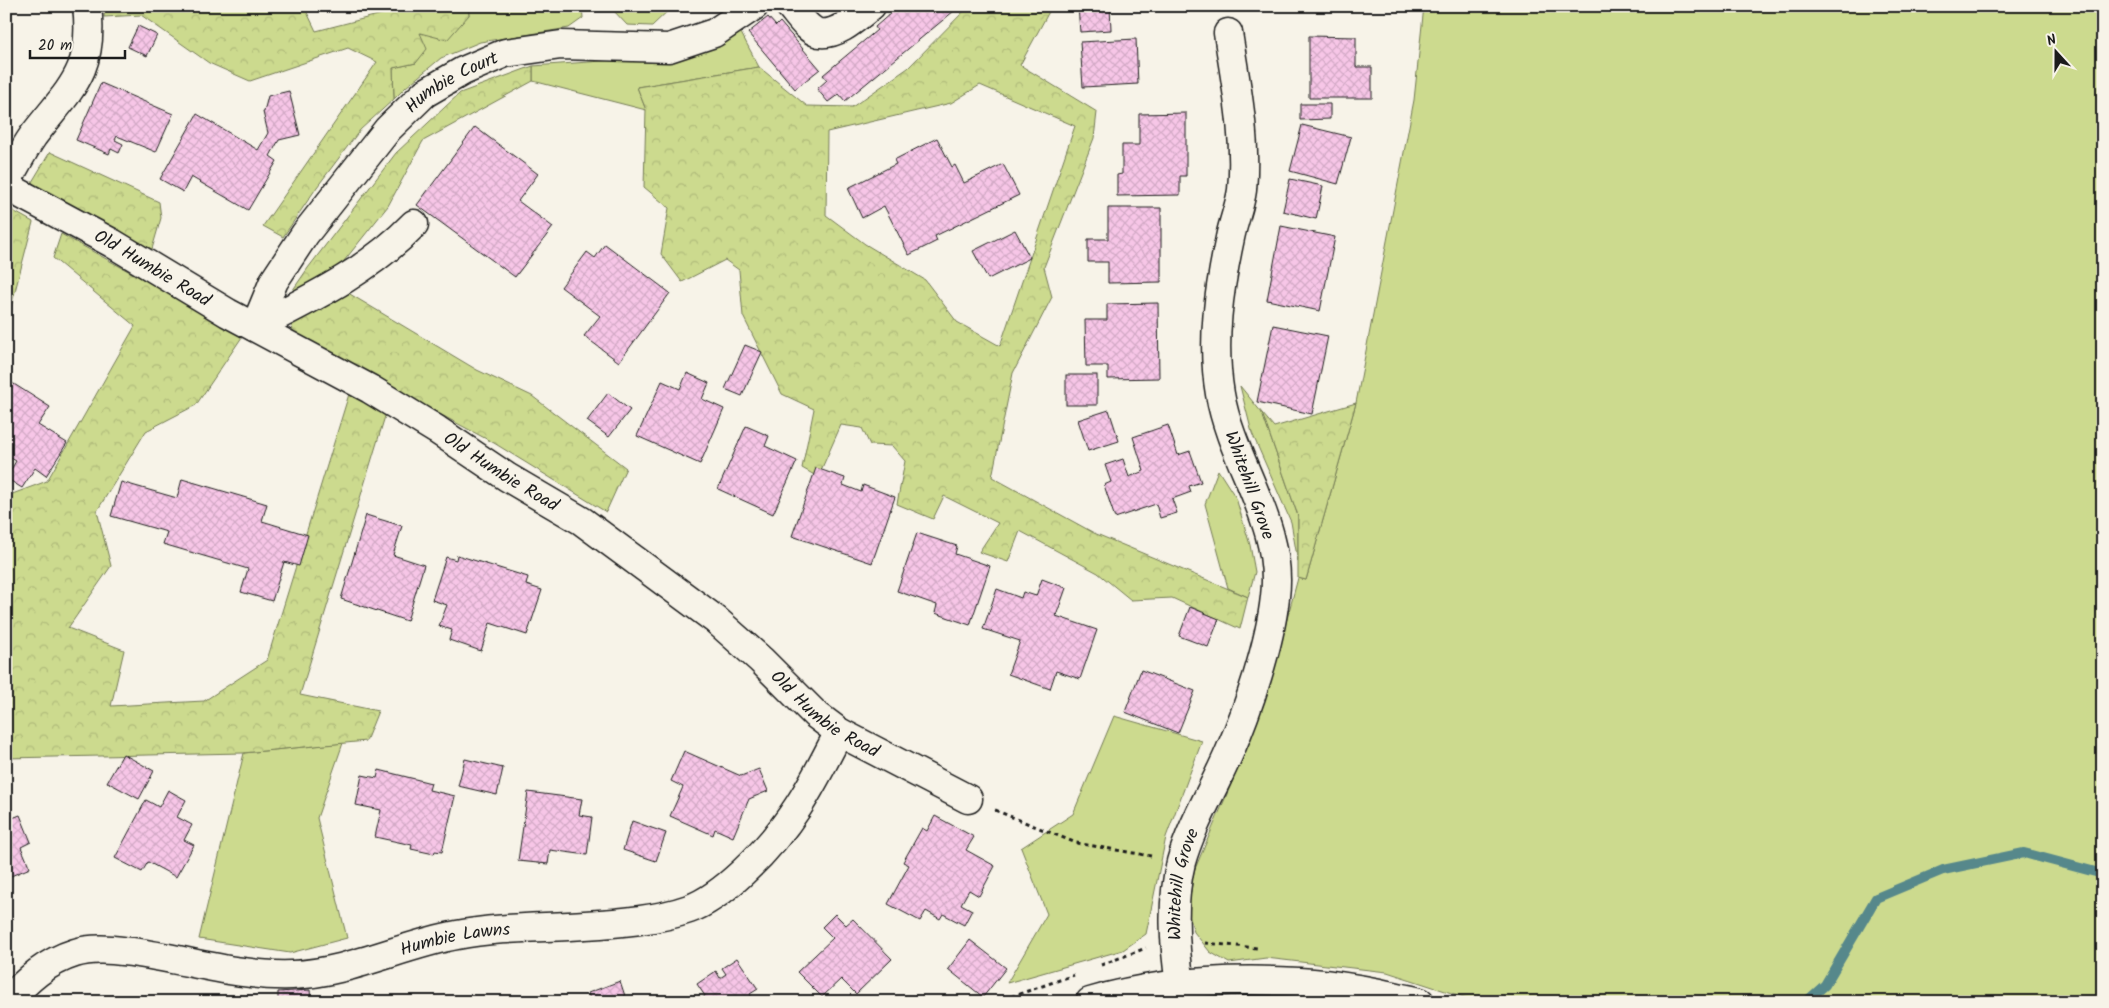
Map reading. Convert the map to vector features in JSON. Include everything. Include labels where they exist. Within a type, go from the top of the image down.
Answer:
[{"type":"street","points":[[6,184],[32,137],[64,98],[82,71],[90,32],[87,6]]},
{"type":"street","name":"Humbie Court","points":[[255,327],[274,281],[306,234],[388,128],[425,94],[463,71],[505,53],[562,45],[669,48],[714,33],[754,6]]},
{"type":"street","points":[[790,6],[804,23],[818,32],[830,32],[850,23],[871,6]]},
{"type":"street","name":"Whitehill Grove","points":[[1180,984],[1175,947],[1174,906],[1182,861],[1202,811],[1230,751],[1268,638],[1276,596],[1275,566],[1269,528],[1228,426],[1220,395],[1215,352],[1217,308],[1224,264],[1242,193],[1244,149],[1240,107],[1228,33]]},
{"type":"street","name":"Old Humbie Road","points":[[6,184],[112,243],[228,313],[370,389],[437,430],[507,478],[582,521],[716,620],[761,660],[815,714],[839,732],[968,799]]},
{"type":"street","points":[[255,327],[310,299],[364,268],[398,241],[414,224]]},
{"type":"street","name":"Humbie Lawns","points":[[7,1002],[28,978],[53,963],[77,952],[110,949],[155,955],[249,973],[292,975],[332,969],[372,959],[418,943],[459,934],[644,919],[689,909],[725,889],[782,832],[802,802],[839,732]]},
{"type":"street","points":[[1090,1002],[1111,996],[1180,984],[1240,981],[1300,982],[1369,991],[1420,1002]]},
{"type":"path","points":[[968,799],[1076,843],[1182,861]]},
{"type":"green space","points":[[105,6],[304,6],[316,31],[413,6],[468,6],[469,15],[447,40],[420,33],[427,49],[416,63],[393,68],[394,99],[360,130],[317,187],[283,237],[263,226],[377,62],[348,48],[250,81],[209,63],[141,15],[104,17]]},
{"type":"green space","points":[[468,6],[582,6],[583,18],[569,28],[480,42],[441,58],[394,99],[393,68],[416,63],[419,33],[469,15]]},
{"type":"green space","points":[[613,6],[673,6],[652,26],[627,25],[613,10]]},
{"type":"green space","points":[[969,6],[1052,6],[1020,65],[1097,112],[1094,138],[1044,267],[1052,297],[1013,373],[992,477],[1094,533],[1248,597],[1240,629],[1172,598],[1131,600],[1098,573],[1020,531],[1008,562],[979,552],[998,523],[944,496],[933,519],[897,504],[905,461],[892,446],[870,445],[862,428],[841,425],[818,477],[802,468],[814,409],[782,394],[743,316],[739,270],[725,260],[682,282],[661,254],[669,208],[644,187],[646,110],[637,87],[759,67],[807,106],[852,107],[908,68]],"holes":[[[980,85],[1075,126],[1000,346],[957,322],[925,280],[865,244],[826,215],[827,132],[951,103]]]},
{"type":"green space","points":[[1424,6],[2103,6],[2103,1002],[1479,1002],[1387,972],[1266,958],[1229,963],[1210,952],[1194,932],[1188,912],[1194,871],[1242,759],[1277,656],[1298,578],[1306,580],[1356,403],[1414,100]]},
{"type":"green space","points":[[740,31],[759,67],[637,87],[646,110],[533,81],[533,66],[630,59]]},
{"type":"green space","points":[[533,66],[533,81],[423,141],[388,206],[328,281],[477,370],[532,396],[626,468],[606,512],[494,443],[359,371],[293,331],[286,300],[308,268],[396,153],[460,93]]},
{"type":"green space","points":[[50,152],[159,202],[161,218],[152,249],[39,195],[32,182]]},
{"type":"green space","points":[[6,207],[33,222],[6,326]]},
{"type":"green space","points":[[61,234],[170,294],[242,337],[196,405],[146,431],[97,511],[111,566],[68,628],[124,650],[111,706],[204,701],[267,660],[349,394],[386,413],[300,695],[378,711],[366,741],[243,753],[6,758],[7,496],[47,481],[135,326],[53,258]]},
{"type":"green space","points":[[1240,386],[1262,413],[1298,516],[1298,562],[1291,522],[1252,433]]},
{"type":"green space","points":[[1356,403],[1306,580],[1298,578],[1298,516],[1262,413],[1274,427]]},
{"type":"green space","points":[[1218,470],[1236,498],[1250,545],[1255,572],[1248,597],[1228,588],[1205,504]]},
{"type":"green space","points":[[1114,716],[1202,741],[1166,837],[1146,934],[1123,950],[1007,983],[1047,914],[1021,848],[1073,814]]},
{"type":"green space","points":[[343,743],[317,818],[347,938],[290,953],[199,939],[244,753]]},
{"type":"building","points":[[899,6],[960,6],[845,101],[839,94],[828,102],[817,89],[827,80],[823,75],[877,30],[875,27]]},
{"type":"building","points":[[1078,6],[1110,6],[1111,30],[1080,32]]},
{"type":"building","points":[[768,17],[776,26],[780,22],[820,69],[795,89],[748,33]]},
{"type":"building","points":[[138,26],[157,35],[147,56],[128,47]]},
{"type":"building","points":[[1309,36],[1356,37],[1356,67],[1372,67],[1372,98],[1309,98]]},
{"type":"building","points":[[1136,39],[1138,84],[1083,87],[1080,42]]},
{"type":"building","points":[[101,83],[173,114],[156,152],[117,136],[115,140],[123,144],[119,153],[111,149],[109,154],[76,140]]},
{"type":"building","points":[[289,91],[300,135],[279,140],[270,156],[277,161],[248,210],[191,177],[183,192],[160,179],[197,114],[258,150],[268,133],[263,112],[268,96]]},
{"type":"building","points":[[1300,104],[1330,104],[1330,119],[1300,120]]},
{"type":"building","points":[[1186,113],[1186,176],[1180,176],[1180,195],[1117,196],[1117,175],[1122,174],[1122,145],[1139,145],[1139,114]]},
{"type":"building","points":[[1302,125],[1351,137],[1338,184],[1290,171]]},
{"type":"building","points":[[475,127],[538,174],[518,201],[553,227],[515,277],[417,205]]},
{"type":"building","points":[[937,138],[952,167],[955,165],[964,183],[1003,164],[1019,195],[935,236],[937,241],[909,255],[884,206],[862,218],[848,188],[896,164],[894,160]]},
{"type":"building","points":[[1290,179],[1323,186],[1316,219],[1283,211]]},
{"type":"building","points":[[1108,208],[1161,208],[1161,282],[1108,283],[1108,262],[1088,262],[1088,239],[1108,239]]},
{"type":"building","points":[[1281,226],[1335,237],[1320,311],[1267,300]]},
{"type":"building","points":[[1015,230],[1030,258],[988,279],[973,251]]},
{"type":"building","points":[[605,244],[670,293],[619,362],[584,336],[600,316],[561,287],[587,252],[595,258]]},
{"type":"building","points":[[1158,303],[1159,378],[1108,379],[1108,366],[1086,366],[1085,320],[1107,320],[1107,304]]},
{"type":"building","points":[[1273,325],[1328,336],[1312,414],[1257,402]]},
{"type":"building","points":[[745,345],[762,352],[742,396],[725,389]]},
{"type":"building","points":[[687,373],[709,383],[702,399],[724,409],[700,464],[637,436],[662,381],[680,389]]},
{"type":"building","points":[[1066,375],[1097,375],[1097,405],[1066,405]]},
{"type":"building","points":[[6,379],[50,407],[38,425],[67,443],[46,476],[35,468],[22,488],[6,478],[16,461],[6,455]]},
{"type":"building","points":[[608,393],[630,410],[609,437],[587,421]]},
{"type":"building","points":[[1109,410],[1119,441],[1088,451],[1078,420]]},
{"type":"building","points":[[1168,425],[1178,455],[1190,451],[1201,482],[1189,486],[1191,492],[1172,499],[1177,513],[1160,518],[1156,504],[1115,518],[1104,485],[1111,482],[1105,465],[1123,459],[1129,477],[1144,471],[1133,437]]},
{"type":"building","points":[[746,426],[769,436],[765,446],[797,461],[773,514],[718,489]]},
{"type":"building","points":[[816,468],[845,478],[843,485],[861,492],[863,485],[895,497],[872,563],[792,536]]},
{"type":"building","points":[[182,479],[267,504],[262,521],[308,535],[299,566],[284,562],[272,601],[241,592],[248,569],[163,544],[167,532],[111,516],[121,482],[177,498]]},
{"type":"building","points":[[366,515],[402,526],[393,555],[424,565],[407,621],[341,599]]},
{"type":"building","points":[[917,533],[957,546],[955,554],[990,566],[970,625],[935,613],[937,605],[897,591]]},
{"type":"building","points":[[457,555],[528,577],[526,585],[542,590],[527,635],[490,623],[481,651],[449,640],[452,630],[439,626],[447,605],[432,600],[446,557],[456,560]]},
{"type":"building","points":[[1042,579],[1066,588],[1056,616],[1097,630],[1080,679],[1056,671],[1050,689],[1008,674],[1020,641],[983,629],[997,589],[1021,598],[1023,592],[1036,596]]},
{"type":"building","points":[[1190,607],[1219,619],[1208,647],[1179,636]]},
{"type":"building","points":[[1141,670],[1195,691],[1178,733],[1125,712]]},
{"type":"building","points":[[684,751],[741,776],[759,769],[768,791],[749,799],[733,837],[715,829],[713,835],[670,816],[683,787],[671,781]]},
{"type":"building","points":[[123,754],[154,771],[139,799],[107,782]]},
{"type":"building","points":[[465,759],[503,768],[497,795],[458,786]]},
{"type":"building","points":[[379,770],[431,783],[429,790],[455,796],[442,852],[435,851],[434,854],[411,849],[412,845],[375,837],[381,810],[356,805],[362,775],[377,778]]},
{"type":"building","points":[[168,790],[186,800],[177,817],[192,825],[184,840],[194,845],[176,877],[148,862],[142,872],[115,858],[146,800],[159,807]]},
{"type":"building","points":[[528,792],[582,799],[579,815],[592,817],[587,855],[550,850],[548,864],[518,861]]},
{"type":"building","points":[[6,810],[10,819],[20,815],[31,842],[21,847],[30,868],[6,878]]},
{"type":"building","points":[[935,816],[974,837],[966,850],[995,866],[979,896],[969,890],[961,904],[972,910],[964,925],[943,914],[940,919],[926,911],[920,921],[888,904],[909,865],[903,862],[922,828],[927,831]]},
{"type":"building","points":[[632,821],[666,833],[656,861],[623,850]]},
{"type":"building","points":[[835,914],[846,925],[853,919],[892,959],[856,994],[841,979],[822,997],[797,972],[833,938],[822,927]]},
{"type":"building","points":[[970,940],[1006,968],[983,997],[948,969]]},
{"type":"building","points":[[737,958],[758,989],[750,994],[754,1002],[697,1002],[705,996],[697,984],[716,971],[720,978],[726,974],[722,968]]},
{"type":"building","points":[[620,981],[627,1002],[591,1002],[588,993]]},
{"type":"building","points":[[310,990],[311,1002],[278,1002],[278,992]]},
{"type":"waterway","points":[[1806,1002],[1825,985],[1876,898],[1943,870],[2024,853],[2103,874]]},
{"type":"waterway","points":[[2100,1002],[2103,996]]}]
